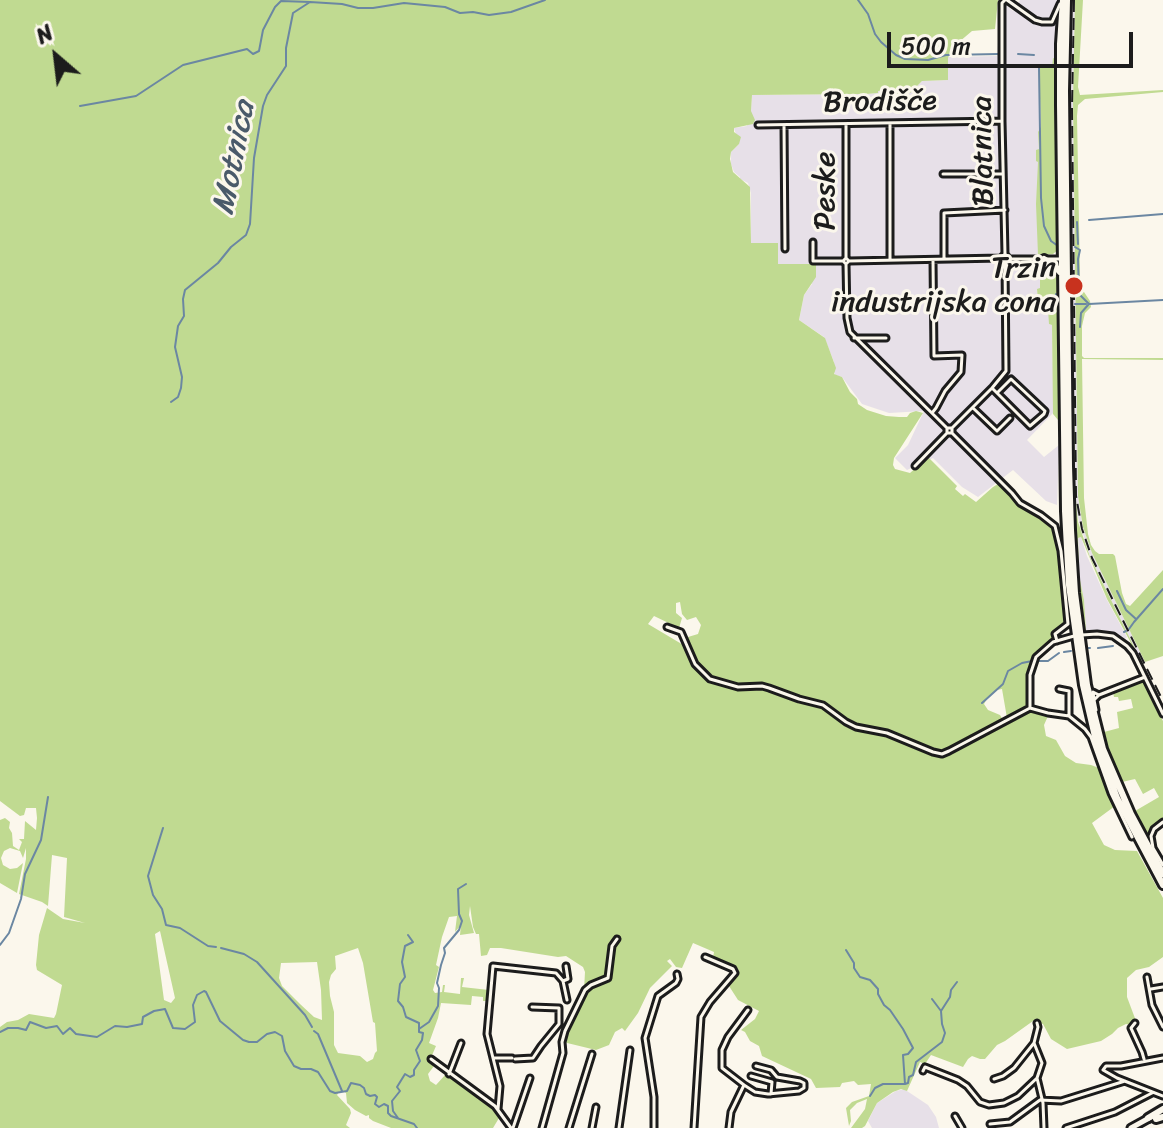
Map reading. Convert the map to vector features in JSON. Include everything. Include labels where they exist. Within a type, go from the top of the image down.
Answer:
[{"type":"main road","points":[[1063,0],[1060,69],[1070,561]]},
{"type":"main road","points":[[1044,259],[1055,266],[1062,276]]},
{"type":"main road","points":[[1064,259],[1070,561],[1087,704],[1103,761],[1122,808],[1163,885]]},
{"type":"main road","points":[[1077,636],[1103,749],[1131,814],[1163,874]]},
{"type":"main road","points":[[1134,1128],[1159,1115]]},
{"type":"street","name":"Blatnica","points":[[1005,260],[1002,3],[1006,0],[1035,20],[1052,22],[1063,0]]},
{"type":"street","name":"Brodišče","points":[[758,125],[1002,121]]},
{"type":"street","points":[[890,123],[890,260]]},
{"type":"street","name":"Peske","points":[[846,124],[847,326],[854,338]]},
{"type":"street","points":[[784,125],[785,249]]},
{"type":"street","points":[[943,174],[1004,174]]},
{"type":"street","points":[[944,259],[944,213],[1005,210]]},
{"type":"street","points":[[813,242],[813,261],[1064,259]]},
{"type":"street","points":[[932,413],[961,372],[962,355],[934,356],[933,260]]},
{"type":"street","points":[[915,466],[1006,371],[1005,260]]},
{"type":"street","points":[[854,338],[886,338]]},
{"type":"street","points":[[854,338],[1020,503],[1055,526],[1061,551],[1068,624],[1055,634],[1057,641]]},
{"type":"street","points":[[992,388],[997,393],[1030,426],[1044,414],[1045,411],[1011,379],[997,393]]},
{"type":"street","points":[[973,408],[997,431],[1010,418]]},
{"type":"street","points":[[667,627],[681,632],[695,664],[710,679],[738,687],[762,686],[823,705],[856,727],[887,733],[942,754],[1030,708],[1069,716],[1091,737],[1099,764],[1132,837]]},
{"type":"street","points":[[1030,708],[1032,666],[1042,651],[1057,641],[1105,634],[1123,642],[1133,653],[1163,714]]},
{"type":"street","points":[[1096,710],[1093,692],[1099,695],[1145,677]]},
{"type":"street","points":[[1059,689],[1069,691],[1069,716]]},
{"type":"street","points":[[1163,822],[1151,836],[1153,848],[1163,865]]},
{"type":"street","points":[[542,1128],[563,1053],[565,1031],[585,990],[608,978],[612,946],[617,939]]},
{"type":"street","points":[[694,1128],[701,1017],[735,973],[733,969],[705,957]]},
{"type":"street","points":[[530,1078],[512,1128],[498,1109],[500,1086],[487,1034],[493,966],[554,972],[563,981],[567,1000]]},
{"type":"street","points":[[563,981],[568,979],[566,966]]},
{"type":"street","points":[[654,1128],[654,1097],[645,1038],[658,996],[676,983],[677,974]]},
{"type":"street","points":[[1147,977],[1152,1005],[1163,1027]]},
{"type":"street","points":[[1151,989],[1163,987]]},
{"type":"street","points":[[493,1058],[533,1058],[559,1024],[559,1008],[532,1007]]},
{"type":"street","points":[[748,1010],[724,1043],[721,1060],[724,1070],[755,1092],[771,1094],[804,1088],[804,1083],[800,1081],[777,1077],[769,1069],[756,1066]]},
{"type":"street","points":[[994,1079],[1014,1068],[1034,1043],[1037,1023]]},
{"type":"street","points":[[1135,1023],[1131,1028],[1144,1061]]},
{"type":"street","points":[[449,1074],[461,1043]]},
{"type":"street","points":[[923,1071],[925,1067],[958,1080],[980,1102],[989,1105],[1004,1103],[1018,1096],[1037,1078],[1042,1063],[1034,1043]]},
{"type":"street","points":[[619,1128],[630,1050]]},
{"type":"street","points":[[569,1128],[592,1054]]},
{"type":"street","points":[[1163,1058],[1103,1068],[1105,1072],[1163,1096]]},
{"type":"street","points":[[431,1059],[498,1109]]},
{"type":"street","points":[[751,1076],[772,1082],[771,1094]]},
{"type":"street","points":[[1037,1078],[1044,1128]]},
{"type":"street","points":[[990,1124],[1010,1122],[1042,1100],[1061,1101],[1125,1081]]},
{"type":"street","points":[[729,1128],[731,1112],[744,1085]]},
{"type":"street","points":[[1066,1128],[1115,1112],[1152,1093]]},
{"type":"street","points":[[592,1128],[596,1107]]},
{"type":"street","points":[[955,1116],[962,1128]]},
{"type":"shaded area","points":[[1001,0],[1013,11],[1020,0],[1058,0],[1055,67],[1039,68],[1041,198],[1040,289],[1037,289],[1038,301],[1050,302],[1054,412],[1027,440],[1044,457],[1059,445],[1057,505],[1046,501],[1013,470],[978,497],[962,487],[933,458],[907,470],[895,458],[908,445],[924,411],[889,413],[862,404],[842,377],[835,375],[834,362],[824,337],[799,320],[804,295],[812,284],[777,264],[777,257],[751,243],[751,193],[748,183],[740,179],[731,164],[731,152],[739,144],[734,128],[747,126],[752,95],[866,94],[913,90],[922,81],[948,80],[948,57],[997,56]]},
{"type":"shaded area","points":[[1073,0],[1078,497],[1083,527],[1092,553],[1145,662],[1142,663],[1090,557],[1077,514],[1071,98]]},
{"type":"shaded area","points":[[1081,537],[1107,600],[1127,637],[1124,640],[1117,633],[1086,631],[1079,575],[1078,538]]},
{"type":"shaded area","points":[[904,1089],[928,1105],[939,1128],[872,1128],[868,1121],[877,1103]]},
{"type":"green space","points":[[0,0],[998,0],[995,29],[972,31],[952,48],[948,58],[948,80],[922,81],[910,93],[878,91],[866,94],[752,95],[751,111],[755,120],[753,124],[734,128],[734,132],[741,137],[730,159],[733,172],[750,187],[751,243],[778,243],[778,264],[816,264],[816,277],[804,295],[799,320],[825,338],[836,368],[834,374],[842,377],[858,404],[867,410],[899,417],[907,417],[916,411],[923,413],[894,458],[895,469],[910,473],[928,457],[963,496],[965,494],[976,502],[998,484],[1019,505],[1054,527],[1059,546],[1066,624],[1054,632],[1052,640],[1031,663],[1027,706],[1007,718],[1002,689],[997,690],[984,704],[1003,720],[940,753],[880,730],[859,727],[823,704],[769,686],[741,686],[705,674],[695,662],[686,640],[698,634],[701,625],[696,617],[687,620],[682,614],[680,602],[676,603],[676,613],[682,618],[679,628],[654,616],[648,624],[685,646],[694,666],[712,681],[738,688],[768,688],[795,700],[825,707],[859,730],[882,733],[941,755],[1029,710],[1048,716],[1044,725],[1046,736],[1056,740],[1065,756],[1076,763],[1099,768],[1115,806],[1092,823],[1104,845],[1115,850],[1137,851],[1163,898],[1163,957],[1127,978],[1127,997],[1136,1021],[1134,1023],[1118,1028],[1101,1041],[1067,1049],[1051,1039],[1043,1024],[1033,1021],[997,1045],[985,1059],[972,1056],[963,1067],[931,1055],[925,1064],[920,1062],[907,1091],[901,1089],[893,1092],[877,1103],[865,1126],[851,1128],[865,1109],[867,1099],[850,1110],[849,1126],[846,1108],[852,1102],[869,1096],[871,1084],[858,1085],[854,1081],[842,1083],[840,1087],[816,1088],[811,1079],[762,1056],[759,1046],[741,1030],[755,1019],[759,1011],[738,1000],[729,986],[738,969],[713,958],[714,952],[693,943],[682,968],[676,967],[670,959],[667,961],[672,966],[650,988],[625,1031],[622,1028],[615,1032],[609,1045],[596,1050],[563,1042],[584,990],[583,967],[566,956],[501,948],[490,948],[487,955],[481,956],[479,934],[473,927],[470,906],[469,915],[474,933],[460,935],[461,925],[455,932],[457,916],[449,917],[442,937],[433,990],[435,993],[442,992],[445,985],[444,992],[460,994],[461,978],[464,978],[462,987],[489,990],[487,1001],[483,1001],[483,997],[472,996],[471,1005],[441,1003],[429,1043],[436,1046],[430,1060],[434,1066],[428,1074],[430,1081],[436,1085],[446,1074],[495,1109],[499,1118],[493,1128],[391,1128],[355,1110],[347,1103],[343,1091],[337,1095],[350,1109],[346,1125],[350,1128],[0,1128],[0,1027],[29,1014],[54,1018],[56,1014],[62,985],[37,970],[36,965],[39,935],[47,908],[63,919],[85,923],[64,917],[67,858],[52,855],[48,906],[19,894],[26,848],[23,858],[20,851],[10,848],[4,851],[1,858],[3,865],[10,869],[23,863],[17,893],[0,883],[0,820],[5,818],[10,822],[13,846],[19,850],[22,842],[19,839],[24,839],[25,821],[36,830],[37,818],[36,808],[26,808],[24,815],[20,816],[0,801]],"holes":[[[160,931],[175,998],[171,1003],[164,1000],[155,934]],[[358,948],[363,963],[375,1023],[377,1051],[373,1059],[367,1062],[360,1056],[338,1053],[334,1045],[334,1012],[329,982],[336,969],[335,956]],[[317,962],[322,1020],[314,1017],[282,986],[279,978],[281,963]]]},
{"type":"green space","points":[[1075,0],[1083,0],[1080,95],[1163,90],[1085,99],[1078,105],[1077,116],[1080,276],[1082,289],[1091,307],[1085,313],[1082,326],[1082,356],[1163,358],[1082,359],[1084,498],[1091,545],[1099,554],[1115,556],[1122,593],[1130,606],[1163,570],[1163,656],[1145,662],[1092,553],[1083,527],[1078,496],[1073,101]]},
{"type":"green space","points":[[1053,58],[1056,66],[1059,249],[1053,254],[1038,255],[1036,150],[1039,149],[1038,132],[1041,127],[1039,70],[1052,68]]},
{"type":"green space","points":[[1038,264],[1050,265],[1057,270],[1060,420],[1053,414],[1050,302],[1038,301]]},
{"type":"green space","points":[[1070,267],[1078,522],[1090,557],[1142,663],[1129,645],[1131,643],[1107,599],[1081,537],[1078,538],[1079,575],[1086,631],[1112,632],[1084,632],[1080,622],[1072,523]]},
{"type":"green space","points":[[1142,680],[1163,721],[1163,819],[1152,827],[1149,834],[1135,811],[1159,797],[1154,788],[1143,794],[1135,779],[1122,782],[1110,756],[1104,732],[1119,728],[1117,712],[1133,708],[1131,699],[1119,701],[1113,692]]},
{"type":"waterway","name":"Motnica","points":[[171,402],[178,397],[181,388],[182,377],[175,347],[178,326],[184,316],[185,290],[246,235],[250,224],[254,158],[263,106],[286,66],[293,13],[310,2],[358,8],[404,3],[489,15],[511,12],[545,0]]},
{"type":"waterway","name":"Motnica","points":[[858,0],[881,42],[905,59],[999,54]]},
{"type":"waterway","points":[[80,106],[136,96],[183,65],[247,49],[253,54],[259,51],[263,30],[281,1],[310,2]]},
{"type":"waterway","name":"Motnica","points":[[1018,54],[1034,55]]},
{"type":"waterway","points":[[1039,68],[1041,198],[1044,226],[1051,241],[1058,246]]},
{"type":"waterway","points":[[1089,220],[1163,214]]},
{"type":"waterway","points":[[1077,222],[1078,244]]},
{"type":"waterway","points":[[1075,247],[1080,250],[1079,294],[1089,304],[1163,300]]},
{"type":"waterway","points":[[1056,294],[1057,305]]},
{"type":"waterway","points":[[1075,304],[1086,304]]},
{"type":"waterway","points":[[1080,327],[1081,313],[1088,305]]},
{"type":"waterway","points":[[1129,629],[1163,589]]},
{"type":"waterway","points":[[1117,591],[1126,610],[1136,619]]},
{"type":"waterway","points":[[1098,648],[1113,646]]},
{"type":"waterway","points":[[1064,652],[1071,651]]},
{"type":"waterway","points":[[1037,661],[1048,661],[1059,653]]},
{"type":"waterway","points":[[982,703],[1003,684],[1008,671],[1032,661]]},
{"type":"waterway","points":[[0,945],[9,933],[21,899],[25,874],[41,840],[48,797]]},
{"type":"waterway","points":[[163,828],[148,876],[166,925],[180,928],[208,946],[216,947]]},
{"type":"waterway","points":[[419,1029],[429,1022],[438,1006],[437,983],[444,948],[459,930],[462,921],[458,889],[466,884]]},
{"type":"waterway","points":[[398,1118],[392,1101],[400,1091],[397,1087],[405,1074],[410,1077],[414,1075],[420,1061],[416,1050],[423,1033],[419,1032],[419,1023],[406,1017],[398,1001],[400,984],[405,977],[402,962],[405,946],[413,942],[408,935]]},
{"type":"waterway","points":[[221,948],[244,954],[257,962],[305,1015],[312,1027]]},
{"type":"waterway","points":[[846,950],[860,977],[870,980],[878,989],[884,1005],[913,1048],[903,1055],[905,1084],[883,1084],[875,1088],[870,1096]]},
{"type":"waterway","points":[[905,1084],[913,1075],[916,1062],[942,1042],[945,1033],[941,1011],[957,982]]},
{"type":"waterway","points":[[0,1032],[8,1028],[26,1030],[30,1022],[46,1028],[57,1026],[63,1034],[70,1028],[76,1034],[97,1037],[115,1026],[142,1024],[143,1017],[165,1009],[173,1028],[185,1029],[195,1022],[193,1005],[197,995],[204,991],[220,1021],[243,1040],[257,1042],[275,1032],[282,1036],[285,1051],[294,1066],[318,1072],[330,1091],[347,1091],[351,1083],[360,1085],[366,1094],[377,1097],[375,1104],[388,1106],[391,1116],[417,1128]]},
{"type":"waterway","points":[[932,999],[941,1011]]},
{"type":"waterway","points":[[314,1031],[342,1091]]},
{"type":"railway","points":[[1074,0],[1072,108],[1076,496],[1082,529],[1092,558],[1163,701]]},
{"type":"place","name":"Trzin industrijska cona","points":[[1074,286]]}]
